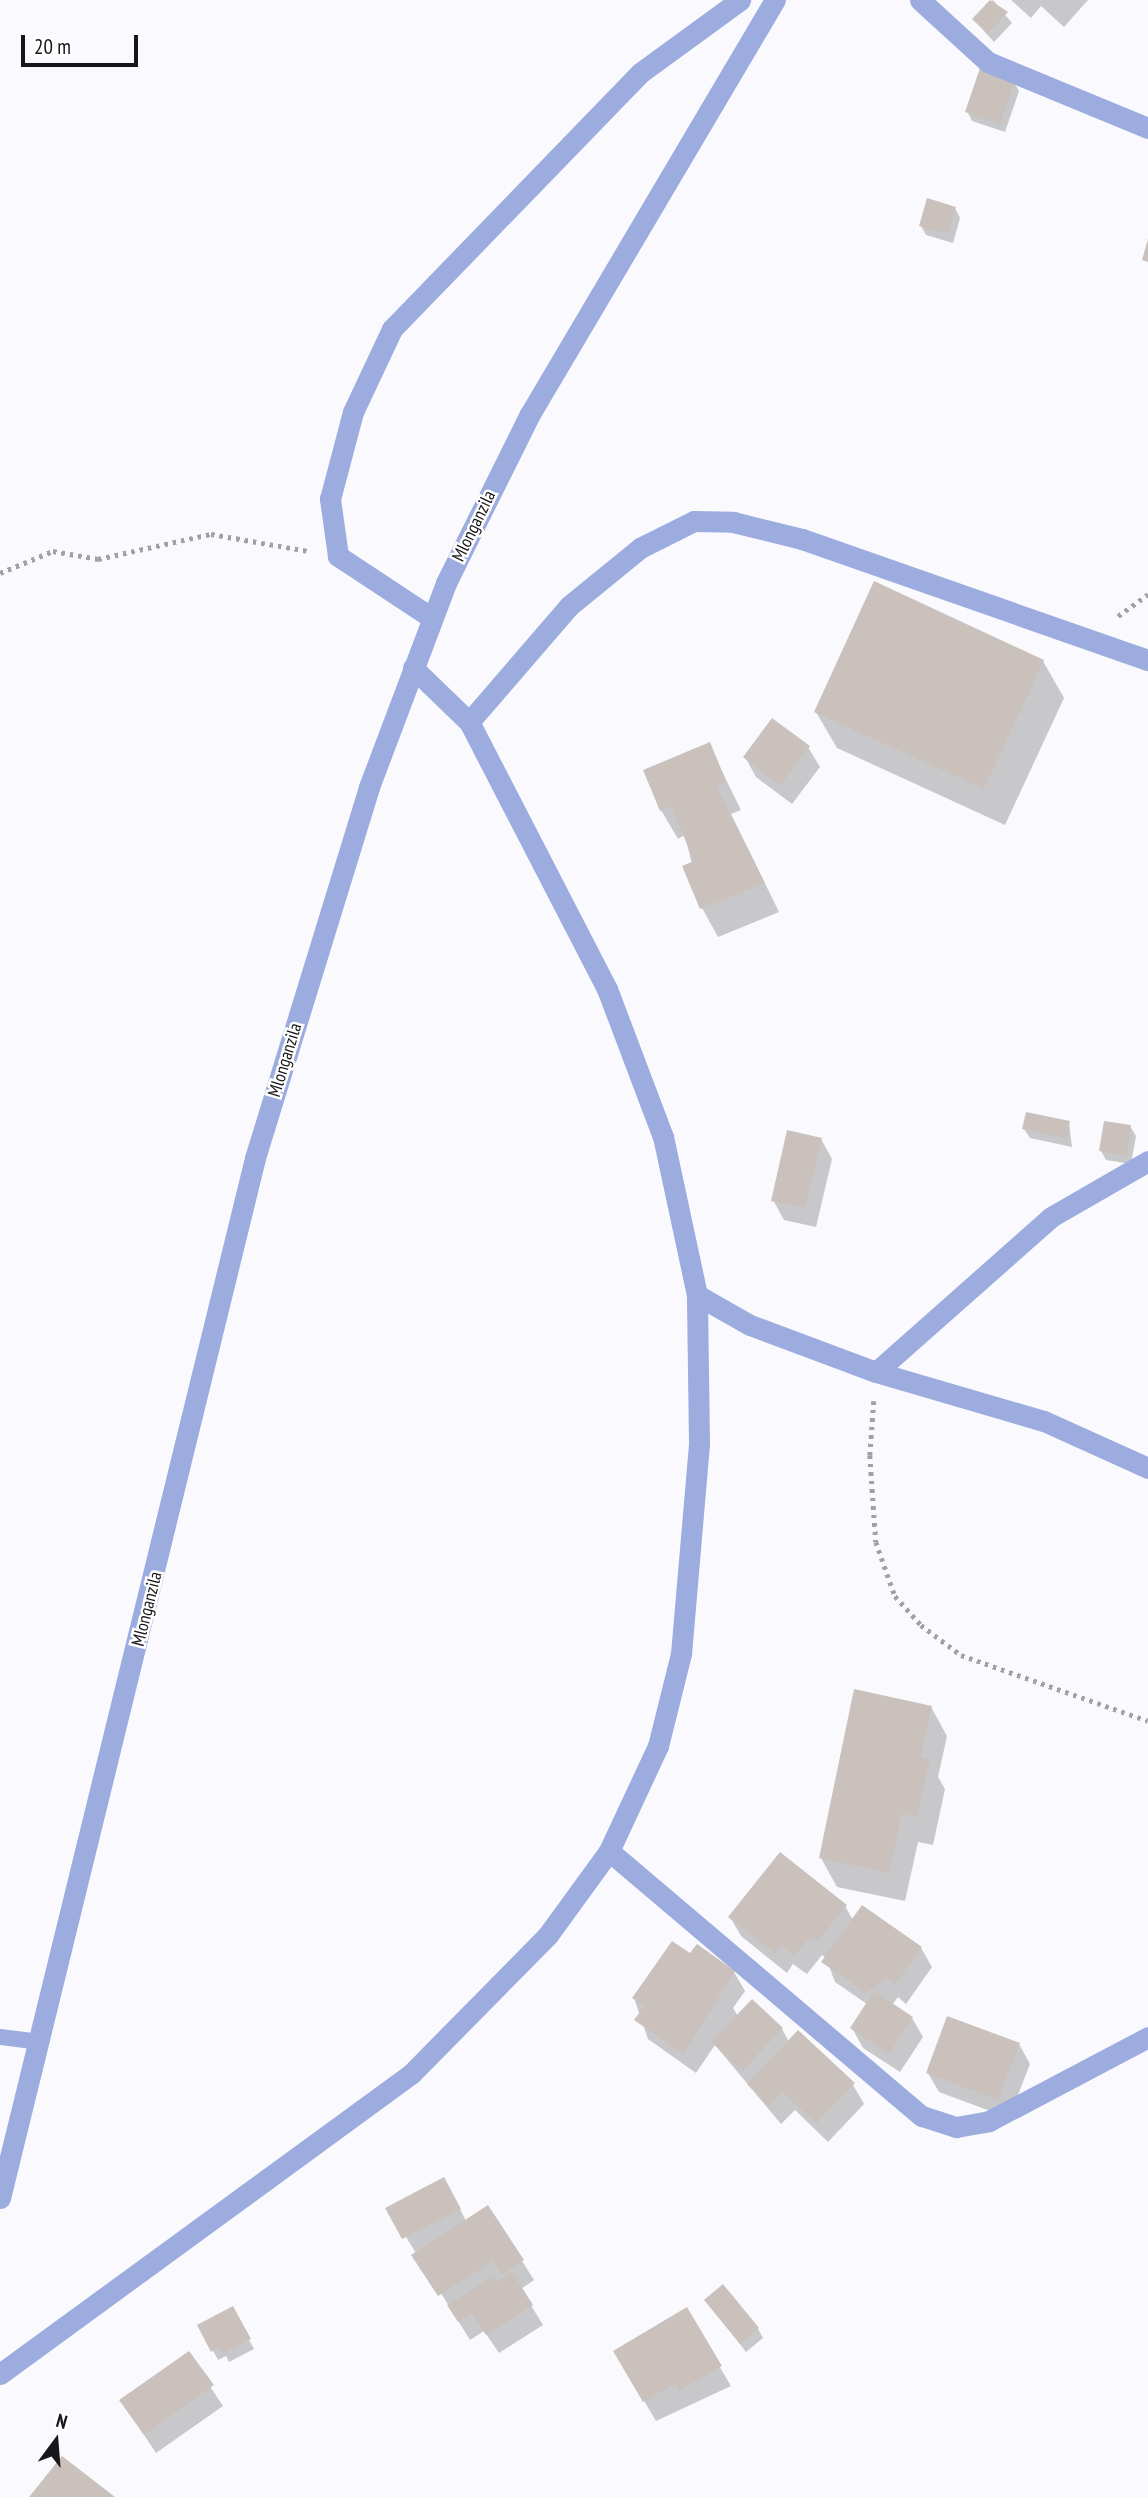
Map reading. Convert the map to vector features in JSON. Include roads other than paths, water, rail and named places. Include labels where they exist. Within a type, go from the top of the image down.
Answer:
[{"type":"street","points":[[432,618],[338,556],[330,499],[353,412],[392,329],[450,262],[640,73],[740,0]]},
{"type":"street","name":"Mlonganzila","points":[[0,2198],[255,1158],[369,787],[432,618],[530,414],[775,0]]},
{"type":"street","points":[[920,0],[988,62],[1148,128]]},
{"type":"street","points":[[469,722],[569,606],[640,548],[694,521],[733,522],[802,539],[1148,660]]},
{"type":"street","points":[[0,2374],[411,2074],[548,1935],[609,1852],[658,1746],[681,1654],[699,1443],[697,1295],[663,1137],[607,989],[469,722],[413,668]]},
{"type":"street","points":[[876,1372],[1051,1217],[1148,1161]]},
{"type":"street","points":[[697,1295],[750,1325],[876,1372],[1044,1421],[1148,1468]]},
{"type":"street","points":[[609,1852],[922,2116],[956,2127],[989,2121],[1148,2037]]},
{"type":"lane","points":[[0,2037],[39,2042]]}]
